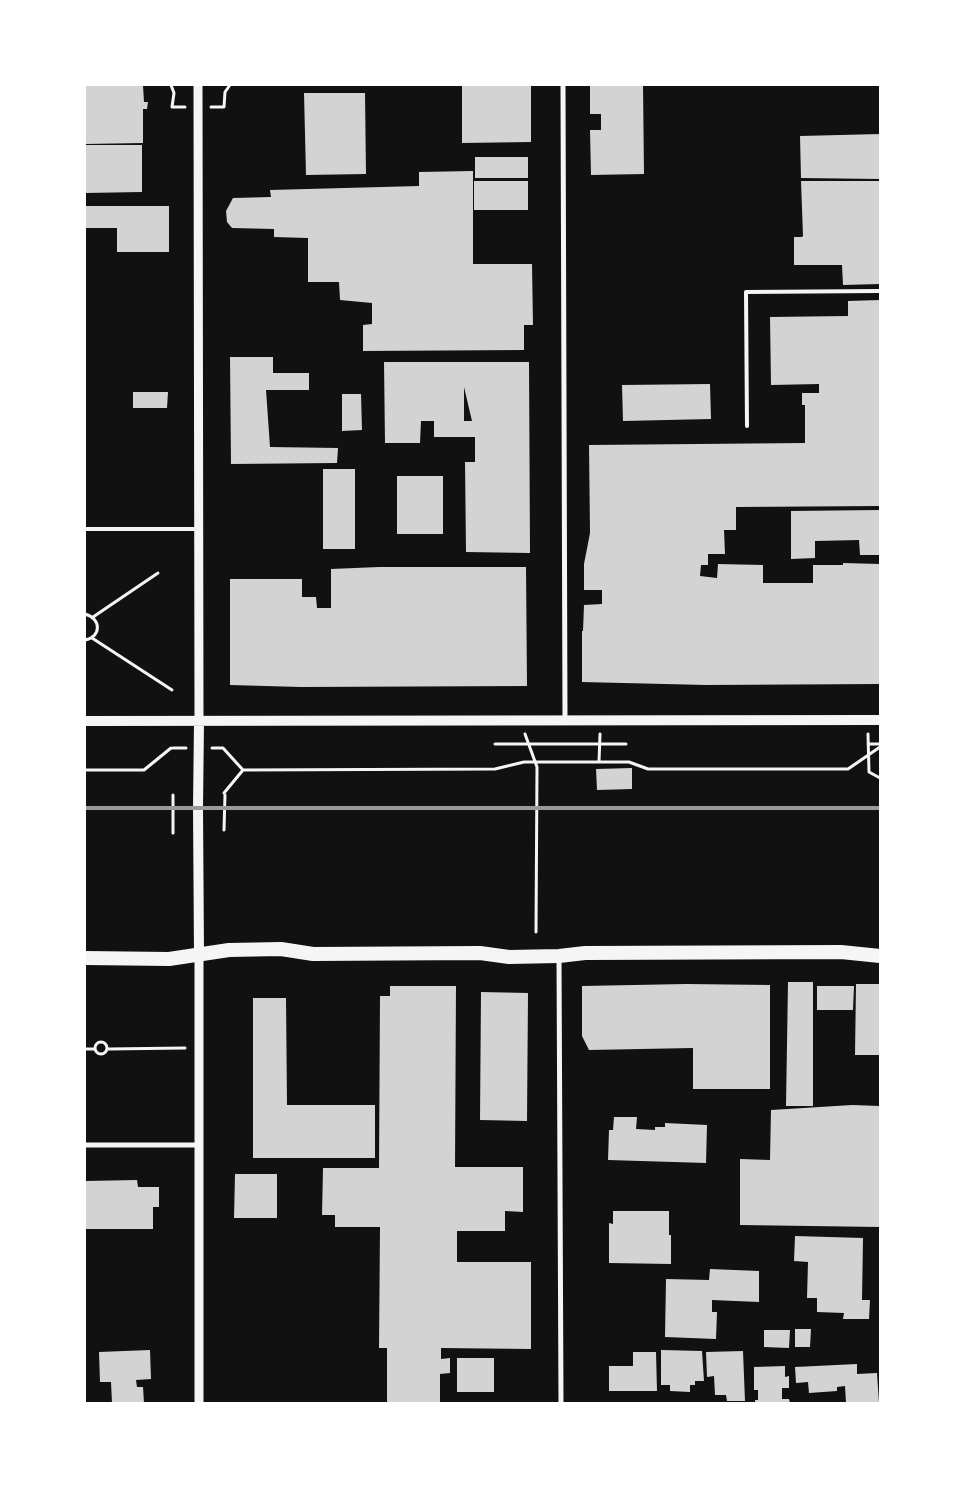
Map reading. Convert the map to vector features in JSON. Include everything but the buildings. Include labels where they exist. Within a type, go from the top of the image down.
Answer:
[{"type":"highway","points":[[85,958],[169,959],[229,950],[281,950],[313,954],[480,953],[509,957],[560,956],[585,953],[841,952],[880,956]]},
{"type":"main road","points":[[85,721],[880,720]]},
{"type":"main road","points":[[198,954],[199,721]]},
{"type":"street","points":[[198,85],[199,721]]},
{"type":"street","points":[[563,85],[565,720]]},
{"type":"street","points":[[198,954],[200,1403]]},
{"type":"street","points":[[560,956],[561,1403]]},
{"type":"street","points":[[85,1144],[199,1145]]},
{"type":"lane","points":[[747,426],[746,292],[880,291]]},
{"type":"lane","points":[[85,529],[199,529]]},
{"type":"path","points":[[171,85],[174,93],[172,107],[184,107]]},
{"type":"path","points":[[211,107],[224,107],[225,92],[230,85]]},
{"type":"path","points":[[93,617],[158,573]]},
{"type":"path","points":[[85,614],[93,617],[98,624],[98,631],[92,638],[85,640]]},
{"type":"path","points":[[92,638],[172,690]]},
{"type":"path","points":[[525,734],[537,767],[536,932]]},
{"type":"path","points":[[600,734],[600,762]]},
{"type":"path","points":[[868,735],[869,772],[880,778]]},
{"type":"path","points":[[495,744],[626,744]]},
{"type":"path","points":[[868,744],[880,745]]},
{"type":"path","points":[[223,748],[243,770],[495,769],[524,762],[629,762],[648,769],[848,769],[880,745]]},
{"type":"path","points":[[85,770],[144,770],[171,748]]},
{"type":"path","points":[[224,830],[224,794],[243,770]]},
{"type":"path","points":[[173,795],[173,833]]},
{"type":"path","points":[[101,1042],[107,1045],[108,1049],[106,1053],[100,1055],[96,1053],[95,1049],[97,1043],[101,1042]]},
{"type":"path","points":[[108,1049],[198,1048]]},
{"type":"path","points":[[85,1049],[95,1049]]},
{"type":"railway","points":[[85,808],[880,808]]}]
